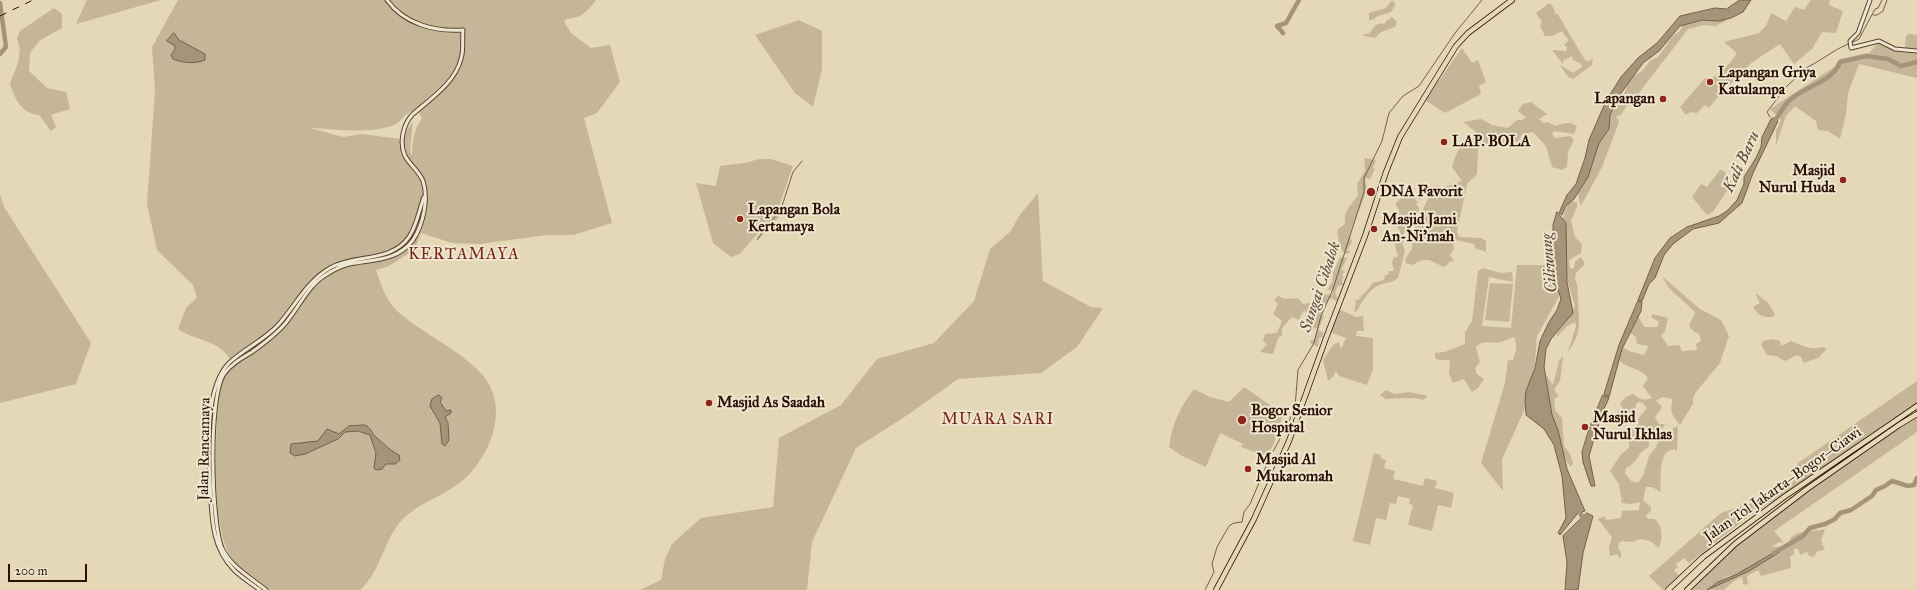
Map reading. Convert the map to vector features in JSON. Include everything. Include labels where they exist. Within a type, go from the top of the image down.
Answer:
[{"type":"highway","points":[[1216,590],[1254,519],[1289,441],[1400,137],[1456,46],[1468,33],[1512,0]]},
{"type":"highway","name":"Jalan Tol Jakarta–Bogor–Ciawi","points":[[1668,590],[1703,557],[1917,406]]},
{"type":"highway","name":"Jalan Tol Jakarta–Bogor–Ciawi","points":[[1688,590],[1736,544],[1789,503],[1899,425],[1917,414]]},
{"type":"highway","points":[[1790,491],[1806,483]]},
{"type":"street","points":[[387,0],[398,12],[423,26],[438,30],[463,30],[461,59],[454,75],[445,86],[408,119],[404,131],[404,152],[421,178],[424,197]]},
{"type":"street","points":[[1870,0],[1858,34],[1851,44],[1879,40],[1895,49],[1917,51]]},
{"type":"street","name":"Jalan Rancamaya","points":[[266,590],[242,572],[229,559],[220,542],[213,468],[217,389],[224,374],[231,365],[276,334],[290,318],[310,289],[322,277],[346,265],[387,258],[407,247],[413,239],[418,227],[425,206],[424,197]]},
{"type":"street","name":"Jalan Rancamaya","points":[[260,590],[240,575],[226,561],[217,545],[213,524],[209,461],[211,406],[214,391],[221,374],[229,363],[273,330],[316,278],[337,264],[350,260],[374,257],[390,252],[405,242],[410,235],[424,197]]},
{"type":"street","points":[[213,524],[217,523]]},
{"type":"shaded area","points":[[87,0],[161,0],[76,24]]},
{"type":"shaded area","points":[[178,0],[596,0],[583,14],[575,18],[566,19],[564,22],[571,33],[591,48],[610,45],[620,82],[597,113],[584,118],[612,223],[573,235],[547,235],[480,244],[452,243],[421,233],[415,249],[389,266],[376,270],[380,283],[389,301],[397,311],[468,361],[487,380],[493,393],[496,406],[496,420],[488,446],[473,470],[456,485],[412,511],[404,518],[391,535],[373,574],[360,590],[270,590],[234,562],[223,539],[218,515],[215,471],[218,390],[222,379],[232,365],[223,351],[216,346],[178,329],[186,308],[197,297],[193,285],[157,250],[147,204],[155,91],[152,47]],"holes":[[[414,111],[419,113],[422,118],[414,136],[412,156],[410,150],[413,122],[400,139],[362,134],[343,137],[310,128],[371,130],[394,125],[410,112]]]},
{"type":"shaded area","points":[[1811,0],[1830,0],[1829,5],[1843,11],[1836,33],[1822,32],[1812,49],[1794,64],[1780,44],[1751,63],[1729,86],[1724,83],[1720,87],[1721,93],[1709,108],[1705,105],[1697,113],[1690,112],[1686,115],[1680,107],[1705,78],[1713,78],[1730,63],[1737,53],[1724,42],[1759,33],[1766,26],[1771,13],[1786,21],[1795,7],[1804,10]]},
{"type":"shaded area","points":[[1391,1],[1394,1],[1395,5],[1391,12],[1369,20],[1369,13],[1386,8]]},
{"type":"shaded area","points":[[1548,4],[1551,4],[1556,13],[1554,13],[1555,15],[1557,13],[1585,60],[1589,62],[1593,58],[1592,65],[1573,79],[1568,77],[1560,65],[1573,73],[1582,67],[1580,63],[1573,60],[1572,56],[1563,61],[1563,64],[1552,50],[1566,51],[1567,47],[1564,45],[1569,40],[1564,35],[1563,31],[1552,36],[1545,36],[1540,26],[1542,22],[1536,13]]},
{"type":"shaded area","points":[[54,8],[62,14],[62,28],[39,41],[30,53],[29,71],[47,88],[66,92],[70,109],[51,115],[56,127],[51,131],[39,115],[27,111],[19,104],[10,83],[18,63],[20,50],[17,38],[20,31]]},
{"type":"shaded area","points":[[1726,13],[1726,21],[1715,26],[1704,25],[1688,29],[1629,106],[1627,105],[1621,115],[1616,116],[1619,122],[1602,167],[1582,204],[1580,205],[1578,191],[1612,106],[1620,102],[1631,78],[1642,71],[1651,60],[1658,57],[1673,36],[1680,31],[1684,23]]},
{"type":"shaded area","points":[[1392,17],[1397,22],[1395,27],[1381,32],[1375,38],[1364,36],[1364,34],[1369,34],[1379,24],[1385,24],[1385,22]]},
{"type":"shaded area","points":[[799,20],[822,31],[822,69],[813,107],[795,93],[755,35]]},
{"type":"shaded area","points":[[1909,34],[1917,35],[1917,78],[1859,64],[1848,93],[1846,114],[1840,139],[1828,131],[1818,130],[1816,121],[1795,106],[1786,116],[1776,145],[1776,131],[1781,120],[1770,109],[1834,67],[1840,59],[1869,53],[1880,41],[1898,48],[1905,48],[1906,36]]},
{"type":"shaded area","points":[[1462,48],[1472,63],[1478,60],[1486,82],[1479,86],[1481,94],[1445,113],[1425,100]]},
{"type":"shaded area","points":[[1531,102],[1547,114],[1539,119],[1543,123],[1548,122],[1555,126],[1570,123],[1577,127],[1574,134],[1554,131],[1552,134],[1555,138],[1570,136],[1574,140],[1568,152],[1567,167],[1562,170],[1552,167],[1546,146],[1533,132],[1522,134],[1519,141],[1499,146],[1488,143],[1478,149],[1477,174],[1467,184],[1457,231],[1459,237],[1481,238],[1486,241],[1486,252],[1475,248],[1474,244],[1456,240],[1453,244],[1454,249],[1450,255],[1454,261],[1449,262],[1444,267],[1429,260],[1422,260],[1412,265],[1406,263],[1405,260],[1412,248],[1413,239],[1409,239],[1434,186],[1444,187],[1462,181],[1452,167],[1460,148],[1471,140],[1476,132],[1463,122],[1481,119],[1492,125],[1508,128],[1517,120],[1522,120],[1526,117],[1518,111],[1523,104]]},
{"type":"shaded area","points":[[1364,158],[1376,160],[1373,168],[1375,169],[1370,179],[1365,179],[1367,190],[1351,230],[1350,237],[1352,242],[1347,250],[1351,252],[1346,254],[1340,247],[1337,230],[1345,224],[1346,212],[1358,196],[1357,184],[1365,171]]},
{"type":"shaded area","points":[[759,159],[771,159],[793,166],[778,209],[781,208],[778,212],[779,217],[758,239],[757,238],[761,232],[758,233],[740,254],[731,257],[713,243],[696,183],[716,186],[720,166],[745,163]]},
{"type":"shaded area","points":[[1720,170],[1724,171],[1732,183],[1713,212],[1707,215],[1692,197],[1701,184],[1707,187]]},
{"type":"shaded area","points":[[1419,192],[1421,200],[1416,198],[1415,200],[1418,202],[1416,204],[1419,208],[1419,212],[1414,216],[1411,214],[1407,220],[1413,221],[1414,225],[1413,227],[1410,225],[1406,229],[1404,228],[1405,231],[1401,237],[1406,239],[1402,243],[1405,251],[1398,278],[1371,290],[1356,312],[1354,311],[1356,304],[1355,300],[1359,300],[1372,283],[1384,280],[1385,275],[1388,275],[1389,271],[1394,271],[1392,263],[1394,256],[1396,258],[1398,256],[1395,247],[1396,238],[1399,236],[1400,230],[1394,223],[1402,220],[1403,216],[1398,214],[1399,210],[1395,204],[1403,196],[1416,196]]},
{"type":"shaded area","points":[[1038,193],[1043,281],[1091,307],[1103,308],[1077,347],[1041,373],[958,379],[909,414],[856,448],[812,542],[807,590],[640,590],[661,580],[665,559],[672,544],[701,518],[773,507],[779,438],[841,405],[877,359],[934,343],[974,301],[990,249],[1011,231],[1019,216]]},
{"type":"shaded area","points":[[0,194],[4,207],[91,343],[76,384],[0,403]]},
{"type":"shaded area","points":[[1571,201],[1577,202],[1577,207],[1571,221],[1575,237],[1582,244],[1581,253],[1569,260],[1570,268],[1574,269],[1575,262],[1581,257],[1585,264],[1576,273],[1575,279],[1577,287],[1579,328],[1576,339],[1568,352],[1576,326],[1575,322],[1566,327],[1557,337],[1557,334],[1571,315],[1575,306],[1567,279],[1565,261],[1566,242],[1563,219],[1565,209]]},
{"type":"shaded area","points":[[1340,257],[1347,258],[1341,270],[1345,271],[1342,275],[1344,277],[1342,279],[1343,285],[1338,286],[1335,292],[1338,300],[1336,301],[1331,298],[1325,304],[1322,315],[1324,316],[1318,330],[1323,332],[1323,337],[1319,338],[1318,347],[1310,343],[1311,340],[1314,340],[1317,328],[1311,332],[1310,327],[1313,324],[1305,316],[1307,313],[1304,310],[1299,320],[1292,317],[1282,328],[1282,335],[1278,338],[1273,354],[1260,352],[1267,344],[1263,341],[1265,334],[1277,333],[1282,321],[1273,314],[1278,304],[1274,300],[1278,296],[1285,299],[1298,298],[1303,304],[1312,302],[1316,307],[1324,294],[1332,295],[1333,293],[1331,290],[1327,290],[1333,281],[1333,273]]},
{"type":"shaded area","points":[[1517,265],[1547,265],[1562,291],[1537,336],[1535,363],[1524,411],[1502,459],[1503,491],[1481,463],[1505,383],[1508,360],[1513,360],[1515,354],[1516,346],[1514,337],[1503,342],[1485,342],[1476,347],[1480,362],[1475,368],[1477,374],[1484,379],[1478,388],[1472,392],[1464,379],[1453,383],[1449,373],[1450,360],[1439,360],[1435,358],[1435,353],[1445,352],[1465,344],[1465,332],[1472,321],[1478,271],[1483,268],[1501,273],[1512,272],[1513,282],[1489,277],[1482,326],[1511,328]]},
{"type":"shaded area","points":[[1663,277],[1700,309],[1721,320],[1729,336],[1720,363],[1696,392],[1693,398],[1693,404],[1680,425],[1671,410],[1673,399],[1662,397],[1656,401],[1662,406],[1655,417],[1659,424],[1665,424],[1663,428],[1658,430],[1649,438],[1649,447],[1642,451],[1633,464],[1626,468],[1625,473],[1631,481],[1638,483],[1643,476],[1649,456],[1658,442],[1657,435],[1660,431],[1666,432],[1668,438],[1671,440],[1673,428],[1678,426],[1677,451],[1674,449],[1668,451],[1664,456],[1661,477],[1661,492],[1652,487],[1646,487],[1643,500],[1651,507],[1651,511],[1645,516],[1649,519],[1655,519],[1658,522],[1662,537],[1659,548],[1650,541],[1641,539],[1632,542],[1622,541],[1619,543],[1618,548],[1621,552],[1621,558],[1619,558],[1617,554],[1610,556],[1609,547],[1612,537],[1598,519],[1604,516],[1607,520],[1621,518],[1622,511],[1639,510],[1640,502],[1630,504],[1622,503],[1619,484],[1610,471],[1621,454],[1629,448],[1629,431],[1639,424],[1638,419],[1647,408],[1643,403],[1639,402],[1636,404],[1636,408],[1630,419],[1622,423],[1614,422],[1617,417],[1618,410],[1621,412],[1623,410],[1620,403],[1626,397],[1633,394],[1642,399],[1652,398],[1643,386],[1648,378],[1645,374],[1625,365],[1618,359],[1620,348],[1644,355],[1649,346],[1637,344],[1636,337],[1629,332],[1638,316],[1644,327],[1657,327],[1659,322],[1651,317],[1653,314],[1668,318],[1665,331],[1661,336],[1668,346],[1679,345],[1682,351],[1697,350],[1696,344],[1701,341],[1699,333],[1694,332],[1689,326],[1695,313],[1673,292]]},
{"type":"shaded area","points":[[1490,283],[1513,284],[1509,322],[1485,320]]},
{"type":"shaded area","points":[[1757,294],[1768,303],[1775,314],[1773,317],[1766,317],[1759,314],[1755,310],[1753,307],[1760,303],[1756,295]]},
{"type":"shaded area","points":[[1339,309],[1356,317],[1363,316],[1364,331],[1357,331],[1356,336],[1373,338],[1373,369],[1367,385],[1339,376],[1336,371],[1333,377],[1328,381],[1323,360],[1333,345],[1339,342],[1341,349],[1346,338],[1330,332]]},
{"type":"shaded area","points":[[1773,339],[1780,341],[1781,346],[1791,341],[1810,348],[1822,347],[1827,349],[1818,358],[1804,363],[1801,357],[1797,355],[1785,361],[1776,356],[1767,355],[1761,345],[1763,341]]},
{"type":"shaded area","points":[[1563,356],[1560,381],[1554,390],[1559,396],[1554,399],[1555,410],[1562,418],[1564,446],[1570,454],[1573,463],[1571,467],[1559,446],[1551,421],[1543,370],[1553,385],[1559,361]]},
{"type":"shaded area","points":[[1917,381],[1917,406],[1748,517],[1689,563],[1684,558],[1676,564],[1678,567],[1674,570],[1679,576],[1663,590],[1649,576],[1721,513],[1750,504],[1794,475],[1798,463]]},
{"type":"shaded area","points":[[1244,387],[1283,414],[1273,446],[1266,456],[1241,447],[1243,444],[1220,433],[1206,467],[1182,456],[1169,447],[1177,416],[1194,389],[1210,397],[1229,402]]},
{"type":"shaded area","points":[[1386,390],[1394,394],[1409,392],[1428,396],[1423,400],[1411,398],[1385,399],[1380,395]]},
{"type":"shaded area","points":[[1917,414],[1917,432],[1774,531],[1784,543],[1779,542],[1772,547],[1782,546],[1789,542],[1794,535],[1799,533],[1825,529],[1821,541],[1825,550],[1818,551],[1813,557],[1808,555],[1807,552],[1800,555],[1798,548],[1794,549],[1794,555],[1790,556],[1791,568],[1761,576],[1758,570],[1747,576],[1748,585],[1743,584],[1742,577],[1734,581],[1724,590],[1710,590],[1716,585],[1742,575],[1741,572],[1726,577],[1707,590],[1687,590],[1735,544],[1773,515]]},
{"type":"shaded area","points":[[1374,453],[1381,455],[1380,458],[1386,460],[1384,468],[1395,471],[1393,479],[1423,486],[1425,478],[1437,481],[1435,488],[1454,493],[1451,508],[1438,505],[1432,531],[1408,525],[1413,505],[1409,504],[1410,499],[1398,496],[1396,504],[1390,503],[1386,520],[1376,518],[1370,545],[1353,541]]},
{"type":"water","points":[[1740,0],[1751,0],[1743,12],[1731,18],[1719,21],[1702,20],[1680,26],[1659,51],[1643,63],[1619,96],[1610,115],[1609,129],[1599,143],[1588,177],[1574,199],[1565,207],[1562,215],[1559,213],[1567,195],[1576,184],[1585,158],[1589,140],[1606,101],[1621,77],[1638,58],[1657,43],[1680,16],[1715,8],[1726,9]]},
{"type":"water","points":[[174,33],[179,40],[205,54],[205,60],[189,62],[173,59],[171,55],[175,49],[175,46],[167,41]]},
{"type":"water","points":[[1775,118],[1778,121],[1753,173],[1742,203],[1719,223],[1693,229],[1673,244],[1664,255],[1655,278],[1649,284],[1642,301],[1638,300],[1655,258],[1670,238],[1687,227],[1719,216],[1727,211],[1737,200],[1744,184],[1744,177],[1761,147],[1762,137],[1771,119]]},
{"type":"water","points":[[1557,212],[1566,223],[1567,282],[1573,313],[1551,339],[1546,349],[1544,367],[1552,415],[1558,430],[1567,469],[1585,511],[1578,513],[1560,535],[1558,533],[1566,518],[1562,476],[1554,445],[1544,429],[1526,415],[1525,401],[1526,391],[1535,368],[1540,341],[1549,322],[1557,310],[1561,299],[1550,263],[1553,253],[1553,225]]},
{"type":"water","points":[[1638,301],[1642,302],[1641,311],[1622,349],[1609,397],[1604,394],[1619,345]]},
{"type":"water","points":[[439,395],[442,398],[440,402],[446,411],[451,410],[451,413],[445,417],[448,423],[449,440],[445,446],[442,444],[440,423],[430,406],[432,399]]},
{"type":"water","points":[[1603,395],[1609,398],[1600,417],[1598,428],[1591,425]]},
{"type":"water","points":[[365,425],[369,427],[374,435],[385,445],[399,455],[400,460],[395,464],[386,464],[382,469],[376,470],[374,468],[376,453],[370,435],[358,431],[345,432],[338,439],[305,454],[295,456],[290,453],[291,444],[318,441],[327,429],[339,434],[349,426]]},
{"type":"water","points":[[1590,427],[1597,429],[1589,456],[1595,486],[1591,486],[1583,462],[1582,452]]},
{"type":"water","points":[[1587,513],[1593,516],[1583,553],[1578,590],[1565,590],[1567,562],[1563,536]]},
{"type":"water","points":[[1779,550],[1780,552],[1749,571],[1707,590],[1718,582],[1737,574]]},
{"type":"waterway","points":[[1283,33],[1277,26],[1286,23],[1299,0]]},
{"type":"waterway","name":"Sungai Cibalok","points":[[1205,590],[1214,572],[1212,564],[1217,547],[1229,526],[1234,523],[1242,522],[1244,512],[1250,504],[1270,457],[1287,426],[1295,407],[1298,370],[1314,343],[1321,316],[1333,289],[1364,192],[1364,178],[1382,141],[1389,113],[1403,96],[1419,86],[1455,33],[1482,0]]},
{"type":"waterway","points":[[1851,43],[1859,39],[1875,9],[1878,8],[1882,0]]},
{"type":"waterway","points":[[1873,15],[1877,15],[1883,11],[1887,0]]},
{"type":"waterway","points":[[0,3],[6,47],[0,54]]},
{"type":"waterway","points":[[1806,68],[1848,44]]},
{"type":"waterway","name":"Kali Baru","points":[[1773,123],[1790,100],[1796,95],[1825,79],[1836,69],[1840,62],[1866,56],[1888,59],[1901,66],[1917,62]]},
{"type":"waterway","points":[[1784,89],[1804,70]]},
{"type":"waterway","points":[[1770,117],[1767,112],[1783,91]]},
{"type":"waterway","points":[[757,240],[781,209],[793,172],[802,161]]},
{"type":"waterway","points":[[1774,553],[1803,536],[1810,528],[1825,524],[1835,519],[1840,513],[1851,510],[1872,496],[1876,490],[1892,481],[1908,486],[1914,485],[1917,478]]},
{"type":"waterway","name":"Ciliwung","points":[[1578,508],[1585,523]]},
{"type":"railway","points":[[0,16],[33,0]]},
{"type":"place","name":"Lapangan Griya Katulampa","points":[[1710,82]]},
{"type":"place","name":"Lapangan","points":[[1663,99]]},
{"type":"place","name":"LAP. BOLA","points":[[1444,142]]},
{"type":"place","name":"Masjid Nurul Huda","points":[[1843,180]]},
{"type":"place","name":"DNA Favorit","points":[[1371,192]]},
{"type":"place","name":"Lapangan Bola Kertamaya","points":[[740,219]]},
{"type":"place","name":"Masjid Jami An-Ni'mah","points":[[1374,229]]},
{"type":"place","name":"Masjid As Saadah","points":[[709,403]]},
{"type":"place","name":"Bogor Senior Hospital","points":[[1242,420]]},
{"type":"place","name":"Masjid Nurul Ikhlas","points":[[1585,427]]},
{"type":"place","name":"Masjid Al Mukaromah","points":[[1248,469]]},
{"type":"district","name":"KERTAMAYA","points":[[464,255]]},
{"type":"district","name":"MUARA SARI","points":[[998,420]]}]
